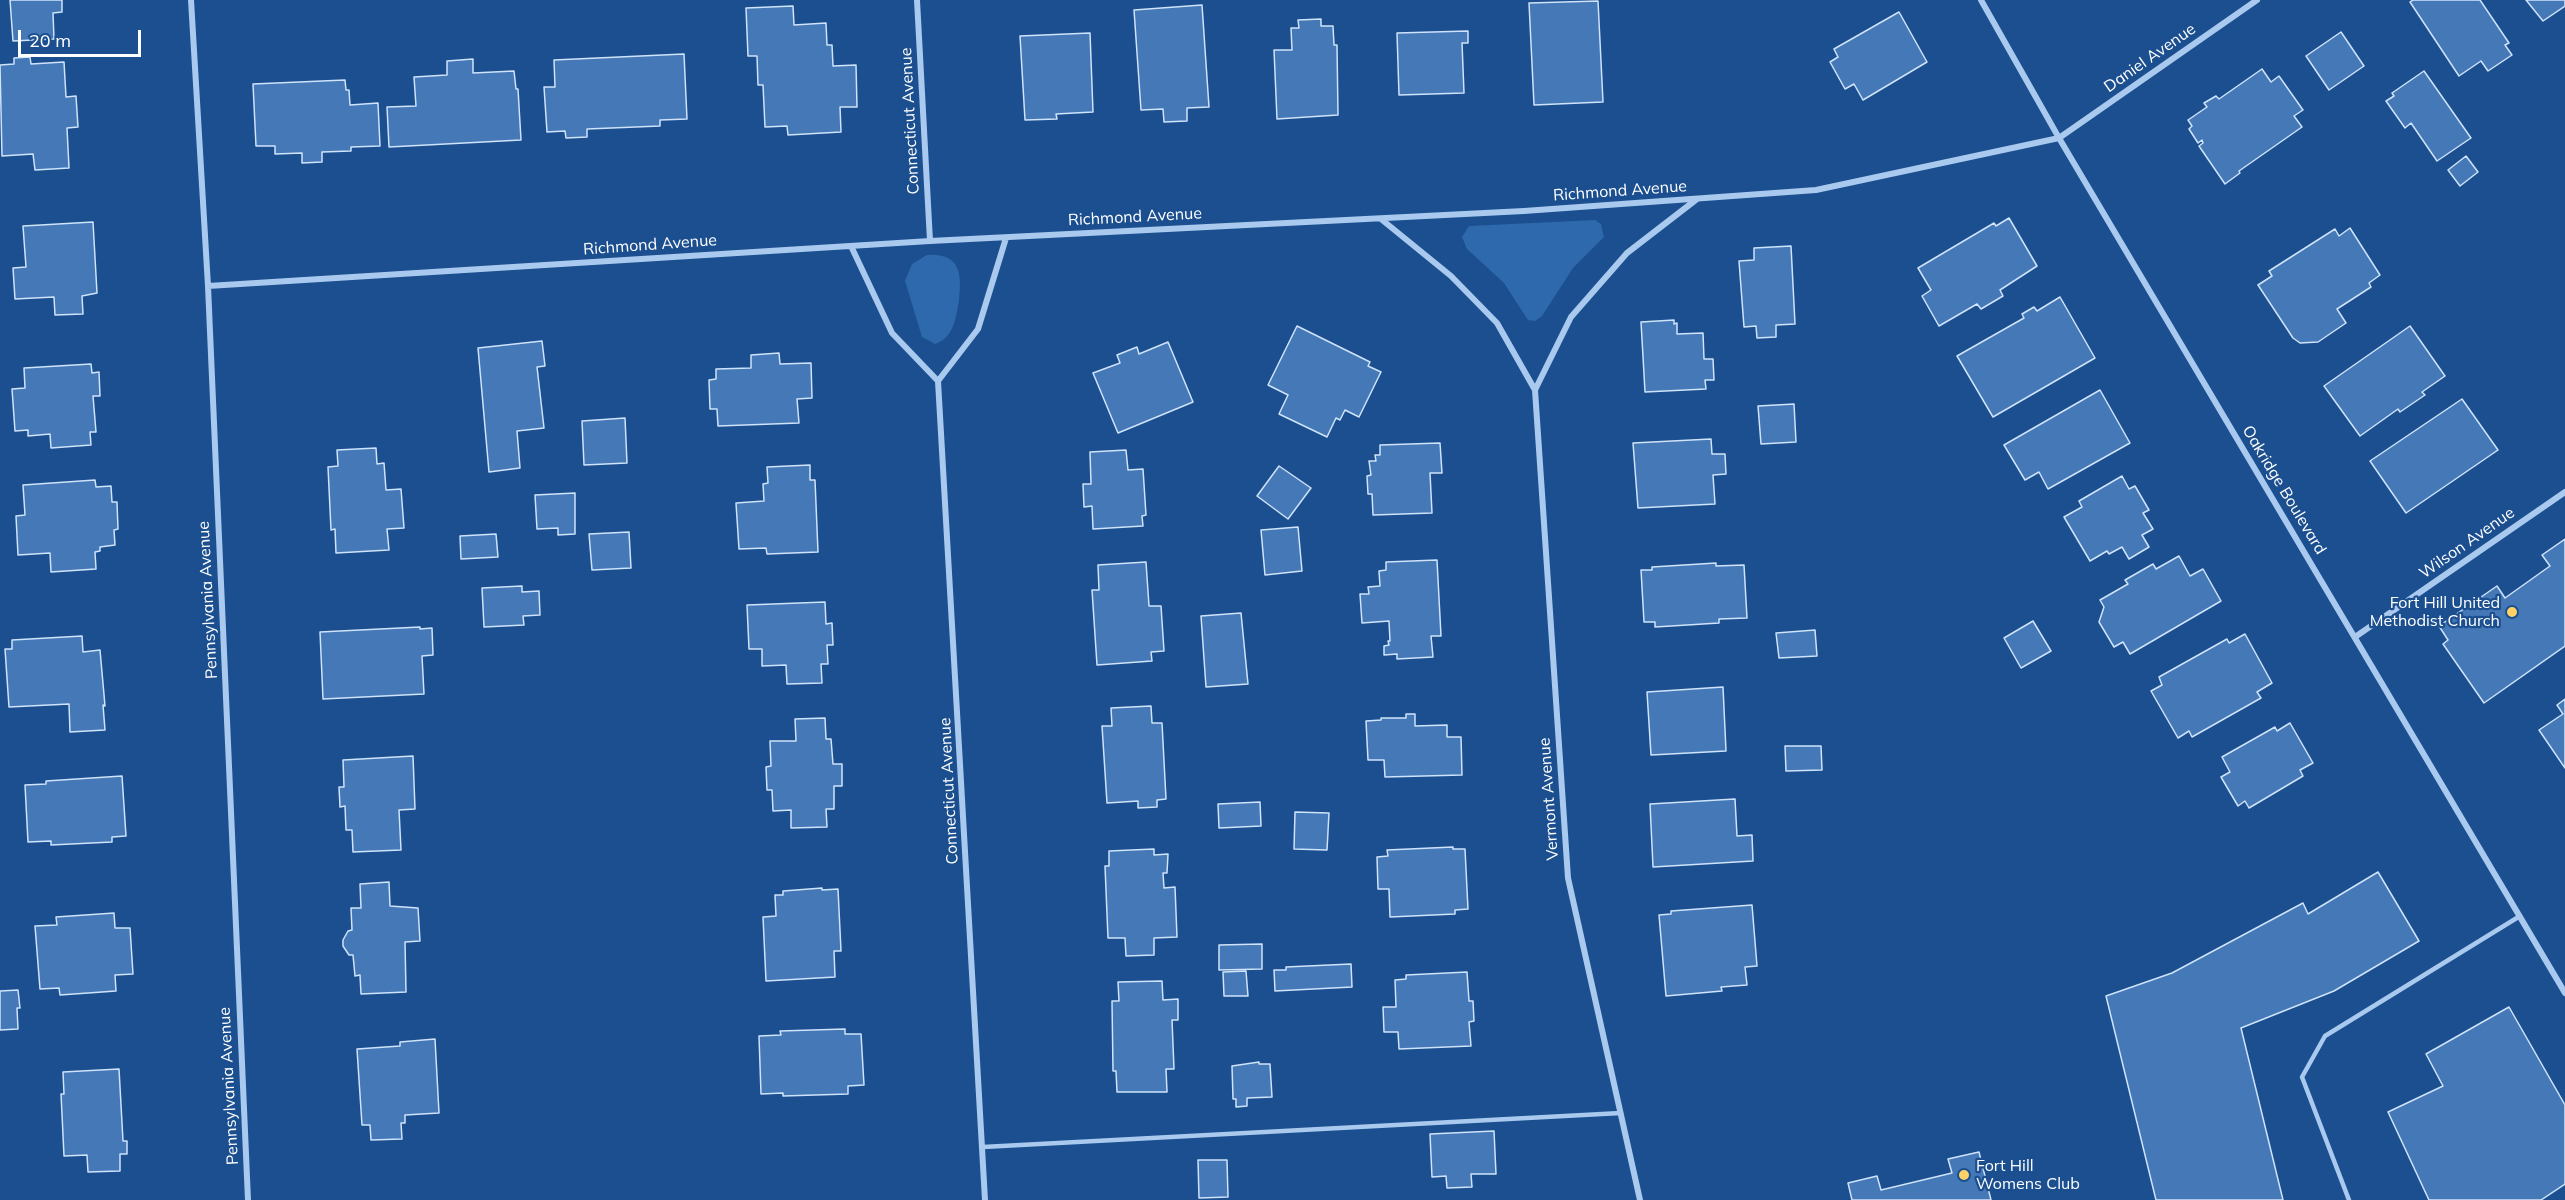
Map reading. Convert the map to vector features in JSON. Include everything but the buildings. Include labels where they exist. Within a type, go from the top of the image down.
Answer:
[{"type":"street","name":"Pennsylvania Avenue","points":[[191,0],[208,286],[248,1200]]},
{"type":"street","name":"Connecticut Avenue","points":[[917,0],[930,241]]},
{"type":"street","name":"Oakridge Boulevard","points":[[1981,0],[2059,138],[2565,993]]},
{"type":"street","name":"Daniel Avenue","points":[[2059,138],[2257,0]]},
{"type":"street","name":"Richmond Avenue","points":[[208,286],[930,241],[1524,212],[1816,190],[2059,138]]},
{"type":"street","points":[[1535,390],[1571,317],[1627,253],[1697,199]]},
{"type":"street","name":"Vermont Avenue","points":[[1381,218],[1451,276],[1497,323],[1535,390],[1568,878],[1640,1200]]},
{"type":"street","points":[[851,246],[892,333],[938,381],[978,329],[1006,237]]},
{"type":"street","name":"Connecticut Avenue","points":[[938,381],[985,1200]]},
{"type":"street","name":"Wilson Avenue","points":[[2355,637],[2565,492]]},
{"type":"lane","points":[[2349,1200],[2302,1077],[2325,1036],[2520,916]]},
{"type":"lane","points":[[983,1147],[1621,1113]]},
{"type":"shaded area","points":[[1595,220],[1601,224],[1604,237],[1573,268],[1542,316],[1535,321],[1528,320],[1504,283],[1467,249],[1462,237],[1469,226]]},
{"type":"shaded area","points":[[927,255],[938,255],[952,261],[959,273],[960,281],[957,313],[953,326],[946,337],[935,344],[922,337],[905,281],[912,264]]},
{"type":"place","name":"Fort Hill United Methodist Church","points":[[2512,612]]},
{"type":"place","name":"Fort Hill Womens Club","points":[[1964,1175]]}]
